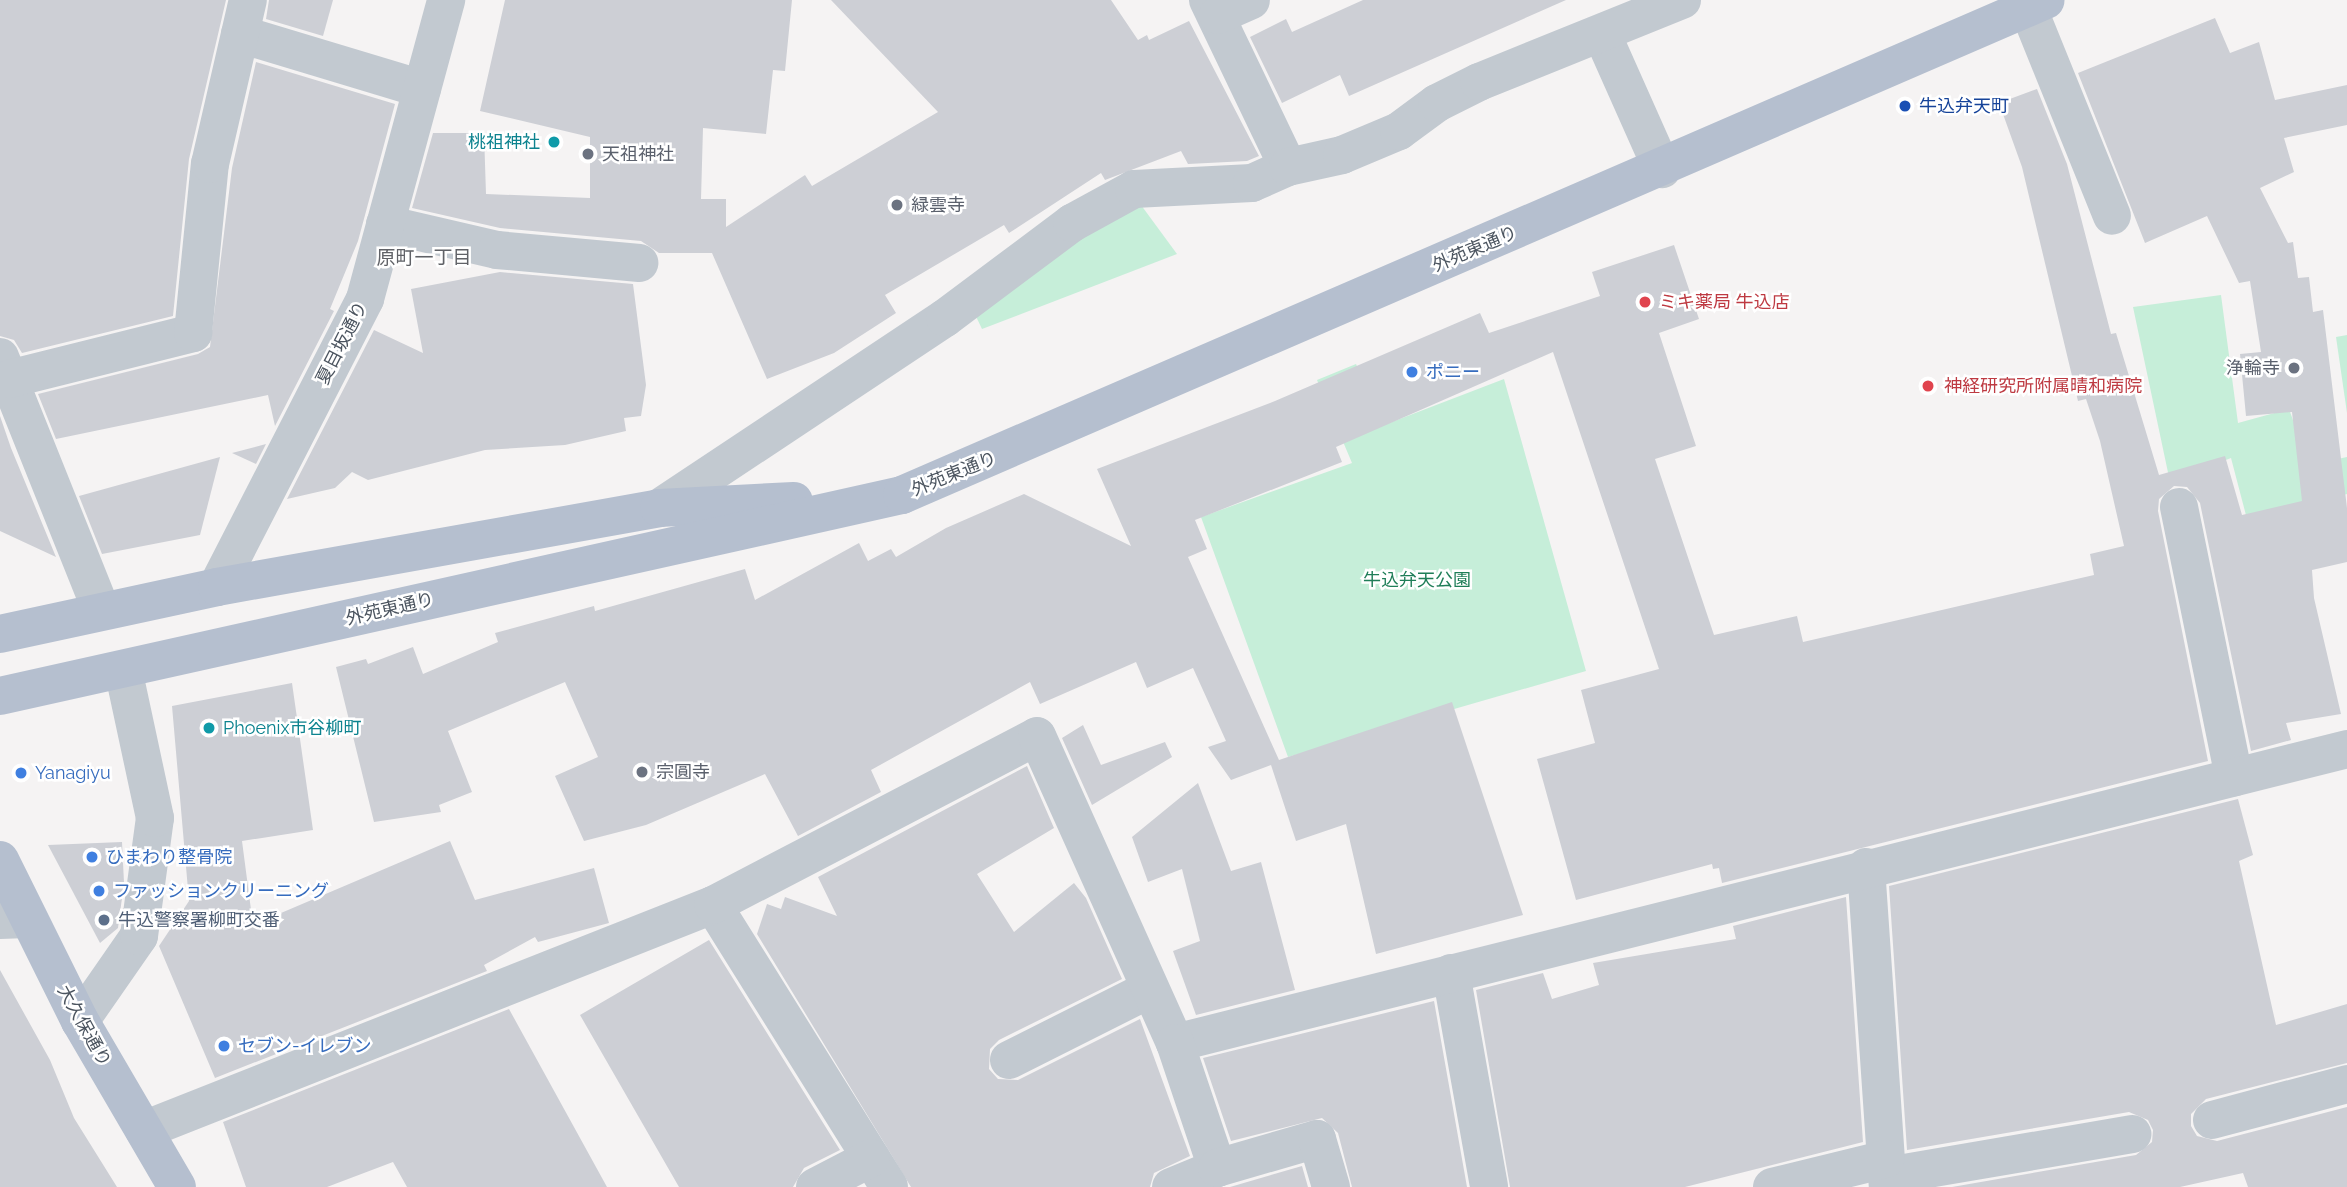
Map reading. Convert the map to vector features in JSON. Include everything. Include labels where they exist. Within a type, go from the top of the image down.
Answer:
[{"type":"main road","name":"外苑東通り","points":[[0,696],[902,495],[1662,169],[2037,4]]},
{"type":"main road","name":"外苑東通り","points":[[0,634],[217,587],[659,508],[902,495]]},
{"type":"main road","name":"大久保通り","points":[[0,860],[14,920],[80,1021],[144,1130],[169,1185]]},
{"type":"street","name":"夏目坂通り","points":[[217,587],[365,299],[446,0]]},
{"type":"street","points":[[659,508],[945,318],[1093,211],[1134,189],[1252,183],[1288,167],[1377,142],[1479,82],[1682,0]]},
{"type":"street","points":[[2037,4],[2112,216]]},
{"type":"street","points":[[1225,5],[1288,167]]},
{"type":"street","points":[[101,610],[4,368],[193,333],[210,164],[244,17],[422,89]]},
{"type":"street","points":[[1602,34],[1662,169]]},
{"type":"street","points":[[385,224],[497,250],[639,263]]},
{"type":"street","points":[[2179,507],[2234,777]]},
{"type":"street","points":[[80,1021],[139,936],[155,818],[123,669]]},
{"type":"street","points":[[144,1130],[713,905],[1036,726],[1175,1043],[1217,1168]]},
{"type":"street","points":[[1175,1043],[1866,867],[2347,749]]},
{"type":"street","points":[[1866,867],[1887,1174]]},
{"type":"street","points":[[713,905],[880,1172],[815,1187]]},
{"type":"street","points":[[1451,972],[1489,1187]]},
{"type":"street","points":[[1009,1060],[1150,989]]},
{"type":"street","points":[[2212,1120],[2347,1084]]},
{"type":"street","points":[[1772,1187],[1887,1174],[2132,1134]]},
{"type":"street","points":[[1171,1187],[1217,1168],[1317,1139],[1331,1187]]},
{"type":"green space","points":[[1141,205],[1177,254],[982,329],[972,308],[1100,221]]},
{"type":"green space","points":[[2221,295],[2238,423],[2289,409],[2309,465],[2347,457],[2347,494],[2247,519],[2231,458],[2170,482],[2133,307]]},
{"type":"green space","points":[[2347,335],[2347,413],[2336,337]]},
{"type":"green space","name":"牛込弁天公園","points":[[1356,364],[1384,425],[1504,379],[1586,671],[1288,757],[1201,517],[1352,463],[1317,380]]},
{"type":"building","points":[[0,0],[226,0],[189,159],[173,316],[22,353],[14,340],[0,336]]},
{"type":"building","points":[[269,0],[333,0],[323,36],[266,19]]},
{"type":"building","points":[[505,0],[792,0],[785,71],[773,70],[766,134],[703,128],[701,199],[726,199],[726,227],[805,175],[812,186],[938,112],[831,0],[1111,0],[1138,40],[1147,35],[1149,40],[1189,21],[1259,156],[1247,161],[1188,164],[1181,151],[1105,180],[1101,173],[1009,233],[1004,225],[885,295],[896,313],[834,353],[767,379],[712,253],[659,253],[641,241],[500,228],[412,208],[433,133],[484,133],[486,194],[590,198],[590,137],[480,111]]},
{"type":"building","points":[[1363,0],[1566,0],[1349,96],[1340,75],[1282,103],[1250,37],[1286,19],[1292,32]]},
{"type":"building","points":[[2215,18],[2230,53],[2259,42],[2275,100],[2347,85],[2347,125],[2284,138],[2294,172],[2260,188],[2288,243],[2293,242],[2298,278],[2309,277],[2313,312],[2323,310],[2347,508],[2347,562],[2312,570],[2314,598],[2341,714],[2286,723],[2291,740],[2251,751],[2200,503],[2187,487],[2174,486],[2159,499],[2158,511],[2208,761],[1722,883],[1719,868],[1713,869],[1712,864],[1576,900],[1537,759],[1595,743],[1581,690],[1659,669],[1553,352],[1336,447],[1342,462],[1195,520],[1207,549],[1188,557],[1279,760],[1452,702],[1523,915],[1376,954],[1346,824],[1296,841],[1271,765],[1231,780],[1208,747],[1226,741],[1193,668],[1147,688],[1136,662],[1040,704],[1030,682],[871,770],[881,792],[798,836],[765,774],[646,825],[584,841],[555,776],[598,757],[565,682],[448,731],[472,792],[439,805],[441,812],[374,822],[336,667],[366,659],[368,664],[413,647],[423,674],[498,642],[495,633],[594,606],[595,611],[745,569],[755,600],[859,543],[868,561],[891,549],[896,557],[946,528],[1024,494],[1131,546],[1097,469],[1275,401],[1480,313],[1489,333],[1600,296],[1592,272],[1674,245],[1699,319],[1659,333],[1696,446],[1655,459],[1714,635],[1797,616],[1803,642],[2094,575],[2090,554],[2124,546],[2100,441],[2086,399],[2078,401],[2022,167],[1999,103],[2037,89],[2067,164],[2111,334],[2116,333],[2159,475],[2225,456],[2242,515],[2302,501],[2292,412],[2246,416],[2240,354],[2261,352],[2250,281],[2239,283],[2207,216],[2145,243],[2078,73]]},
{"type":"building","points":[[256,62],[395,104],[358,241],[330,309],[334,311],[275,426],[268,395],[56,439],[38,394],[198,354],[210,347],[232,168]]},
{"type":"building","points":[[500,272],[633,284],[646,385],[641,416],[624,418],[626,431],[565,445],[485,450],[368,480],[352,472],[335,488],[287,499],[374,330],[423,353],[411,289]]},
{"type":"building","points":[[0,416],[11,448],[56,557],[0,531]]},
{"type":"building","points":[[266,444],[256,464],[232,453]]},
{"type":"building","points":[[220,457],[200,535],[102,554],[79,496]]},
{"type":"building","points":[[292,683],[313,830],[242,841],[253,925],[450,841],[475,900],[594,868],[609,923],[538,942],[535,937],[484,965],[487,971],[215,1078],[159,946],[189,901],[172,706]]},
{"type":"building","points":[[1083,725],[1101,765],[1165,742],[1172,757],[1092,805],[1062,738]]},
{"type":"building","points":[[1027,766],[1054,828],[977,874],[1014,932],[1074,883],[1086,898],[1122,979],[999,1040],[990,1049],[989,1069],[998,1079],[1018,1080],[1140,1019],[1190,1156],[1154,1173],[1150,1187],[911,1187],[757,934],[767,904],[781,909],[785,897],[837,916],[818,877]]},
{"type":"building","points":[[1198,783],[1231,871],[1261,862],[1295,990],[1196,1015],[1173,951],[1200,941],[1182,869],[1148,882],[1132,837]]},
{"type":"building","points":[[2238,799],[2253,855],[2239,861],[2276,1025],[2347,1004],[2347,1063],[2206,1099],[2191,1114],[2191,1126],[2197,1136],[2217,1141],[2347,1107],[2347,1187],[2248,1187],[2243,1173],[2180,1187],[1952,1187],[2136,1155],[2152,1142],[2153,1130],[2148,1120],[2129,1112],[1907,1150],[1889,886]]},
{"type":"building","points":[[122,842],[124,883],[118,928],[100,943],[48,845]]},
{"type":"building","points":[[1846,897],[1863,1142],[1685,1187],[1510,1187],[1476,990],[1543,973],[1552,999],[1599,985],[1593,963],[1736,939],[1733,926]]},
{"type":"building","points":[[709,940],[840,1150],[804,1168],[793,1187],[679,1187],[580,1015]]},
{"type":"building","points":[[0,970],[50,1060],[74,1118],[117,1187],[0,1187]]},
{"type":"building","points":[[1434,1001],[1467,1187],[1352,1187],[1338,1133],[1322,1118],[1231,1141],[1203,1058]]},
{"type":"building","points":[[509,1009],[607,1187],[407,1187],[393,1162],[327,1187],[246,1187],[223,1122]]},
{"type":"building","points":[[1302,1166],[1308,1187],[1230,1187]]},
{"type":"place","name":"牛込弁天町","points":[[1905,106]]},
{"type":"place","name":"桃祖神社","points":[[554,142]]},
{"type":"place","name":"天祖神社","points":[[588,154]]},
{"type":"place","name":"緑雲寺","points":[[897,205]]},
{"type":"place","name":"ミキ薬局 牛込店","points":[[1645,302]]},
{"type":"place","name":"浄輪寺","points":[[2294,368]]},
{"type":"place","name":"ポニー","points":[[1412,372]]},
{"type":"place","name":"神経研究所附属晴和病院","points":[[1928,386]]},
{"type":"place","name":"Phoenix市谷柳町","points":[[209,728]]},
{"type":"place","name":"宗圓寺","points":[[642,772]]},
{"type":"place","name":"Yanagiyu","points":[[21,773]]},
{"type":"place","name":"ひまわり整骨院","points":[[92,857]]},
{"type":"place","name":"ファッションクリーニング","points":[[99,891]]},
{"type":"place","name":"牛込警察署柳町交番","points":[[104,920]]},
{"type":"place","name":"セブン-イレブン","points":[[224,1046]]},
{"type":"district","name":"原町一丁目","points":[[424,258]]}]
